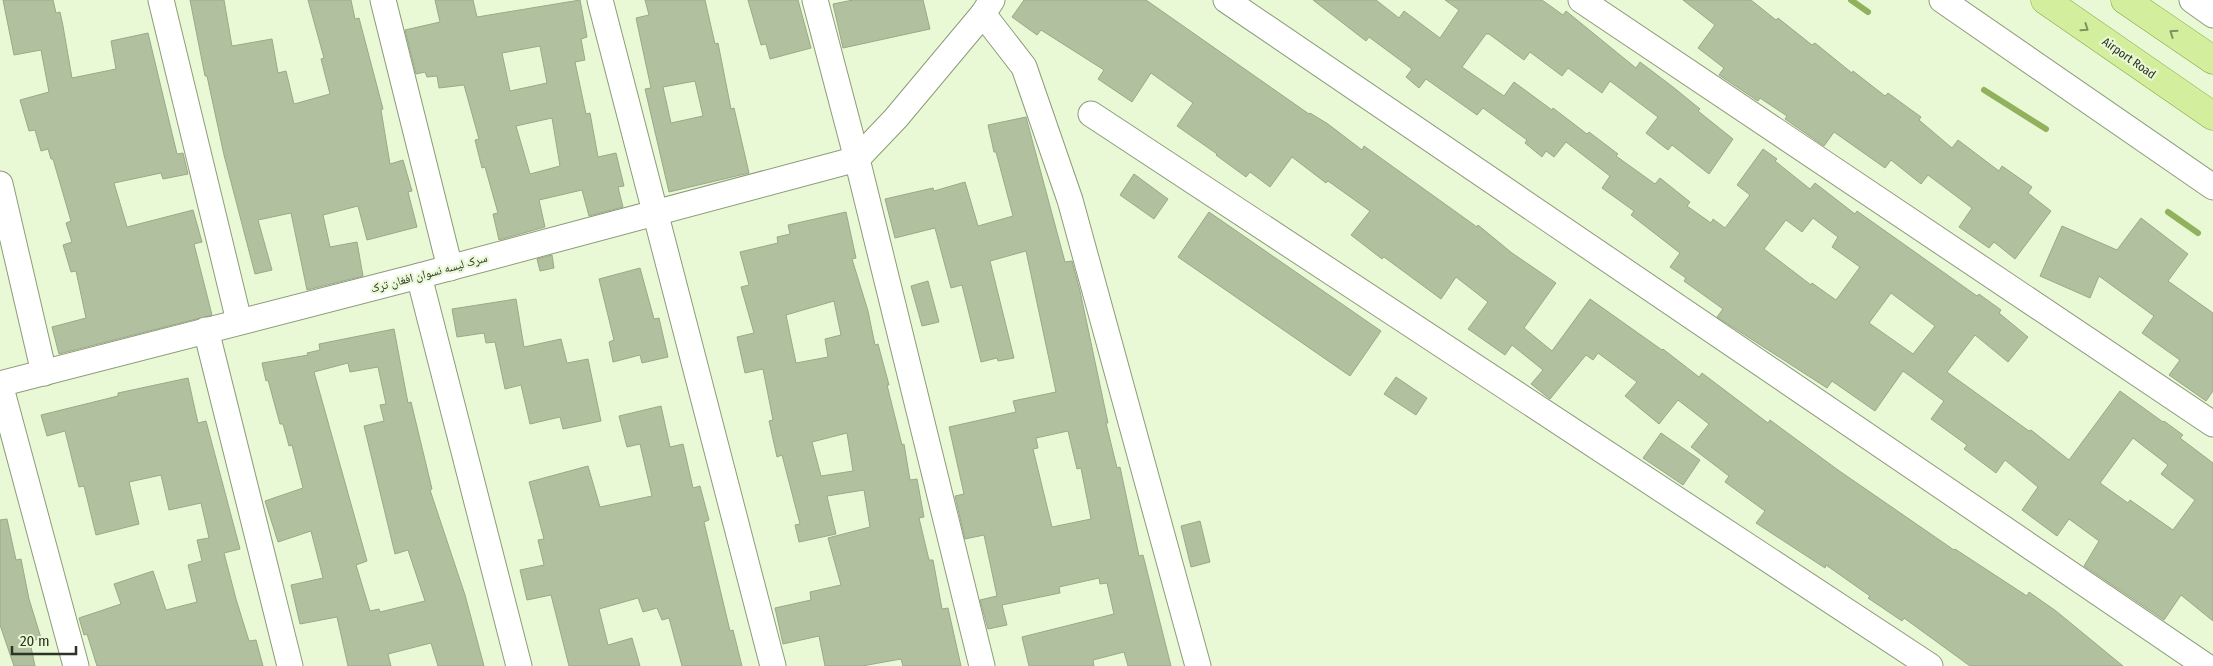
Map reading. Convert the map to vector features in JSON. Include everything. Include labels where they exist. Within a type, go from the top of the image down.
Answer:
[{"type":"main road","name":"Airport Road","points":[[2045,0],[2213,116]]},
{"type":"main road","points":[[2125,0],[2213,60]]},
{"type":"street","points":[[161,0],[239,321]]},
{"type":"street","points":[[383,0],[450,268]]},
{"type":"street","points":[[600,0],[773,666]]},
{"type":"street","points":[[815,0],[857,159],[982,666]]},
{"type":"street","points":[[1226,0],[2206,666]]},
{"type":"street","points":[[1581,0],[2213,424]]},
{"type":"street","points":[[1942,0],[2213,187]]},
{"type":"street","points":[[857,159],[896,118],[988,7],[1024,66],[1070,200],[1198,666]]},
{"type":"street","points":[[1091,114],[1930,666]]},
{"type":"street","name":"سرک لیسه نسوان افغان‌ ترک","points":[[0,384],[450,268],[857,159]]},
{"type":"street","points":[[0,184],[44,373]]},
{"type":"street","points":[[418,276],[519,666]]},
{"type":"street","points":[[206,330],[290,666]]},
{"type":"street","points":[[0,384],[76,666]]},
{"type":"building","points":[[3,0],[53,0],[56,13],[60,12],[72,78],[116,69],[111,41],[148,33],[177,154],[183,153],[188,174],[163,179],[161,173],[114,183],[127,227],[193,210],[202,242],[194,244],[212,315],[59,354],[52,327],[86,318],[76,271],[71,272],[63,245],[72,242],[66,223],[71,221],[53,159],[51,159],[48,149],[41,151],[35,130],[29,131],[20,100],[49,92],[41,50],[14,55]]},
{"type":"building","points":[[190,0],[224,0],[232,46],[272,39],[278,73],[286,71],[294,104],[330,94],[321,59],[324,58],[308,0],[351,0],[355,19],[359,18],[383,109],[381,110],[390,164],[403,160],[412,191],[408,192],[417,227],[367,240],[358,206],[323,215],[330,247],[357,242],[363,276],[307,290],[291,213],[258,220],[272,270],[255,274],[224,155],[207,76],[205,76]]},
{"type":"building","points":[[435,0],[473,0],[477,17],[580,0],[587,37],[581,39],[585,60],[575,62],[586,114],[590,113],[598,157],[616,153],[624,186],[618,187],[623,207],[589,216],[582,190],[539,200],[545,227],[499,240],[493,214],[498,213],[485,167],[482,168],[475,140],[479,139],[464,85],[439,88],[437,76],[427,77],[425,72],[416,74],[405,30],[440,22]],"holes":[[[540,46],[547,83],[510,91],[502,53]],[[552,118],[560,166],[530,174],[516,126]]]},
{"type":"building","points":[[645,0],[705,0],[715,44],[718,43],[731,109],[734,108],[749,173],[669,192],[645,89],[651,88],[636,18],[649,15]],"holes":[[[695,81],[703,116],[671,123],[663,87]]]},
{"type":"building","points":[[748,0],[798,0],[811,48],[770,59],[766,44],[761,45]]},
{"type":"building","points":[[853,0],[923,0],[930,29],[843,48],[833,4]]},
{"type":"building","points":[[1024,0],[1146,0],[1309,114],[1328,124],[1362,150],[1364,146],[1477,227],[1478,225],[1512,253],[1556,283],[1524,328],[1552,351],[1590,299],[1663,349],[1699,377],[1702,373],[1768,423],[1770,420],[1838,470],[1954,550],[2027,596],[2029,592],[2056,611],[2123,666],[1970,666],[1904,618],[1902,621],[1868,598],[1870,596],[1826,565],[1825,568],[1756,523],[1765,511],[1725,482],[1729,476],[1691,447],[1709,424],[1678,400],[1659,424],[1625,396],[1637,382],[1598,353],[1593,360],[1586,355],[1550,399],[1531,384],[1543,370],[1512,345],[1505,355],[1468,329],[1488,302],[1456,277],[1441,299],[1384,257],[1382,259],[1351,235],[1370,211],[1328,181],[1326,183],[1292,157],[1270,187],[1250,172],[1246,177],[1177,126],[1193,103],[1151,73],[1132,102],[1098,79],[1104,70],[1041,30],[1037,35],[1012,17]]},
{"type":"building","points":[[1313,0],[1376,0],[1399,18],[1404,11],[1440,38],[1459,10],[1445,0],[1542,0],[1563,15],[1566,11],[1636,68],[1640,62],[1673,87],[1700,109],[1698,111],[1733,139],[1709,174],[1672,145],[1668,150],[1646,133],[1658,117],[1610,81],[1602,93],[1568,68],[1562,76],[1530,52],[1524,60],[1489,34],[1486,34],[1462,67],[1504,96],[1514,82],[1587,134],[1589,132],[1618,154],[1616,156],[1655,184],[1660,178],[1690,202],[1687,206],[1711,223],[1713,219],[1725,228],[1750,195],[1737,185],[1763,149],[1810,189],[1815,183],[1855,214],[1857,211],[1977,296],[1979,294],[2001,310],[1999,313],[2028,337],[2008,362],[1975,335],[1947,372],[2029,431],[2031,430],[2069,460],[2120,391],[2183,435],[2180,438],[2213,463],[2213,621],[2181,595],[2164,620],[2084,566],[2099,541],[2069,519],[2057,536],[2022,510],[2038,487],[2005,460],[1996,473],[1964,449],[1967,445],[1931,419],[1944,401],[1903,371],[1875,411],[1832,381],[1827,388],[1717,317],[1723,309],[1684,281],[1686,278],[1670,267],[1680,253],[1631,215],[1634,211],[1602,188],[1610,176],[1566,142],[1554,157],[1546,151],[1542,157],[1525,143],[1527,140],[1483,108],[1477,115],[1426,79],[1419,88],[1406,77],[1412,69],[1369,37],[1366,41]],"holes":[[[1813,218],[1838,237],[1832,247],[1860,267],[1836,300],[1812,283],[1811,285],[1764,249],[1786,220],[1802,232]],[[1891,293],[1935,326],[1913,354],[1869,323]],[[2133,438],[2168,465],[2161,474],[2195,500],[2173,530],[2130,500],[2128,503],[2100,483]]]},
{"type":"building","points":[[1683,0],[1751,0],[1776,20],[1778,18],[1812,45],[1815,43],[1852,73],[1853,71],[1885,96],[1888,93],[1921,117],[1919,120],[1952,148],[1958,140],[1999,171],[2002,166],[2032,187],[2028,193],[2051,211],[2015,259],[1994,242],[1989,248],[1959,227],[1972,208],[1928,175],[1921,184],[1891,160],[1885,168],[1834,132],[1824,146],[1785,119],[1787,116],[1760,98],[1758,101],[1719,75],[1724,68],[1698,48],[1715,25]]},
{"type":"building","points":[[1026,117],[1065,262],[1072,261],[1080,291],[1108,423],[1106,423],[1117,468],[1120,467],[1139,556],[1143,555],[1171,666],[1128,666],[1124,652],[1093,660],[1094,666],[1029,666],[1022,637],[1114,614],[1107,583],[1100,584],[1099,578],[1059,587],[1060,593],[1002,605],[1007,625],[988,629],[980,600],[997,596],[984,535],[965,539],[955,496],[964,494],[949,427],[1016,412],[1013,401],[1056,392],[1026,251],[990,261],[1014,358],[998,361],[997,358],[981,362],[962,285],[951,288],[935,228],[895,238],[885,199],[933,188],[934,191],[965,182],[978,226],[1013,216],[988,125]],"holes":[[[1068,431],[1077,469],[1081,468],[1091,519],[1052,527],[1033,449],[1038,448],[1036,438]]]},
{"type":"building","points":[[1134,174],[1168,199],[1154,219],[1120,195]]},
{"type":"building","points":[[846,212],[856,258],[852,259],[868,311],[875,345],[878,344],[889,385],[887,385],[902,445],[904,444],[910,480],[917,479],[924,517],[919,518],[929,560],[933,560],[942,609],[948,608],[961,666],[903,666],[901,659],[862,666],[825,666],[819,636],[783,644],[775,608],[811,600],[810,592],[841,585],[828,538],[870,527],[864,490],[827,496],[836,534],[799,542],[795,525],[800,524],[782,455],[777,457],[769,421],[773,420],[763,369],[745,373],[737,337],[754,333],[741,287],[749,285],[740,252],[778,243],[777,237],[790,234],[788,225]],"holes":[[[834,301],[841,335],[825,339],[828,357],[796,363],[786,315]],[[847,433],[853,471],[821,476],[812,442]]]},
{"type":"building","points":[[1209,212],[1381,331],[1350,376],[1178,257]]},
{"type":"building","points":[[2141,218],[2188,254],[2168,281],[2213,313],[2213,391],[2206,401],[2169,375],[2180,360],[2142,333],[2154,316],[2099,276],[2090,298],[2040,276],[2062,226],[2117,250]]},
{"type":"building","points":[[552,255],[554,268],[540,271],[537,259]]},
{"type":"building","points":[[640,268],[654,319],[659,318],[668,357],[642,363],[640,355],[613,362],[609,342],[614,340],[599,279]]},
{"type":"building","points":[[928,281],[939,322],[922,326],[911,286]]},
{"type":"building","points":[[516,299],[524,347],[561,339],[567,363],[588,359],[601,421],[563,429],[560,417],[530,424],[521,385],[505,389],[495,342],[486,343],[484,333],[457,337],[452,309]]},
{"type":"building","points":[[394,329],[408,403],[411,402],[432,489],[430,490],[465,595],[484,666],[438,666],[431,643],[388,654],[391,666],[348,666],[337,617],[300,624],[291,585],[323,578],[311,531],[278,542],[265,501],[303,488],[292,445],[289,446],[283,424],[280,424],[262,363],[308,355],[307,353],[320,350],[319,344]],"holes":[[[348,363],[350,372],[378,367],[386,404],[380,405],[384,421],[364,426],[395,554],[408,550],[425,601],[380,612],[379,609],[370,611],[356,565],[367,561],[314,372]]]},
{"type":"building","points":[[1396,377],[1427,398],[1416,415],[1384,394]]},
{"type":"building","points":[[188,378],[198,423],[206,421],[240,549],[224,553],[249,641],[256,640],[263,666],[97,666],[87,634],[84,635],[79,618],[121,604],[114,584],[153,571],[166,610],[197,602],[188,565],[202,561],[197,540],[209,538],[201,503],[169,510],[161,475],[129,482],[139,524],[96,535],[84,486],[79,487],[65,431],[47,436],[41,415],[118,396],[118,393]]},
{"type":"building","points":[[661,406],[670,447],[683,444],[693,488],[700,486],[709,520],[704,522],[730,631],[733,630],[742,666],[682,666],[669,618],[662,620],[657,608],[643,612],[638,598],[599,609],[608,645],[632,638],[640,666],[569,666],[551,595],[527,600],[520,570],[544,565],[538,540],[544,539],[529,482],[588,466],[600,507],[652,496],[640,444],[627,447],[619,416]]},
{"type":"building","points":[[1661,433],[1700,460],[1683,485],[1643,458]]},
{"type":"building","points":[[7,519],[16,560],[21,559],[29,599],[41,638],[30,642],[35,666],[14,666],[0,625],[0,520]]},
{"type":"building","points":[[1200,521],[1210,562],[1191,567],[1181,526]]},
{"type":"waterway","points":[[1851,0],[1868,12]]},
{"type":"waterway","points":[[1984,90],[2046,129]]},
{"type":"waterway","points":[[2168,212],[2198,233]]}]
